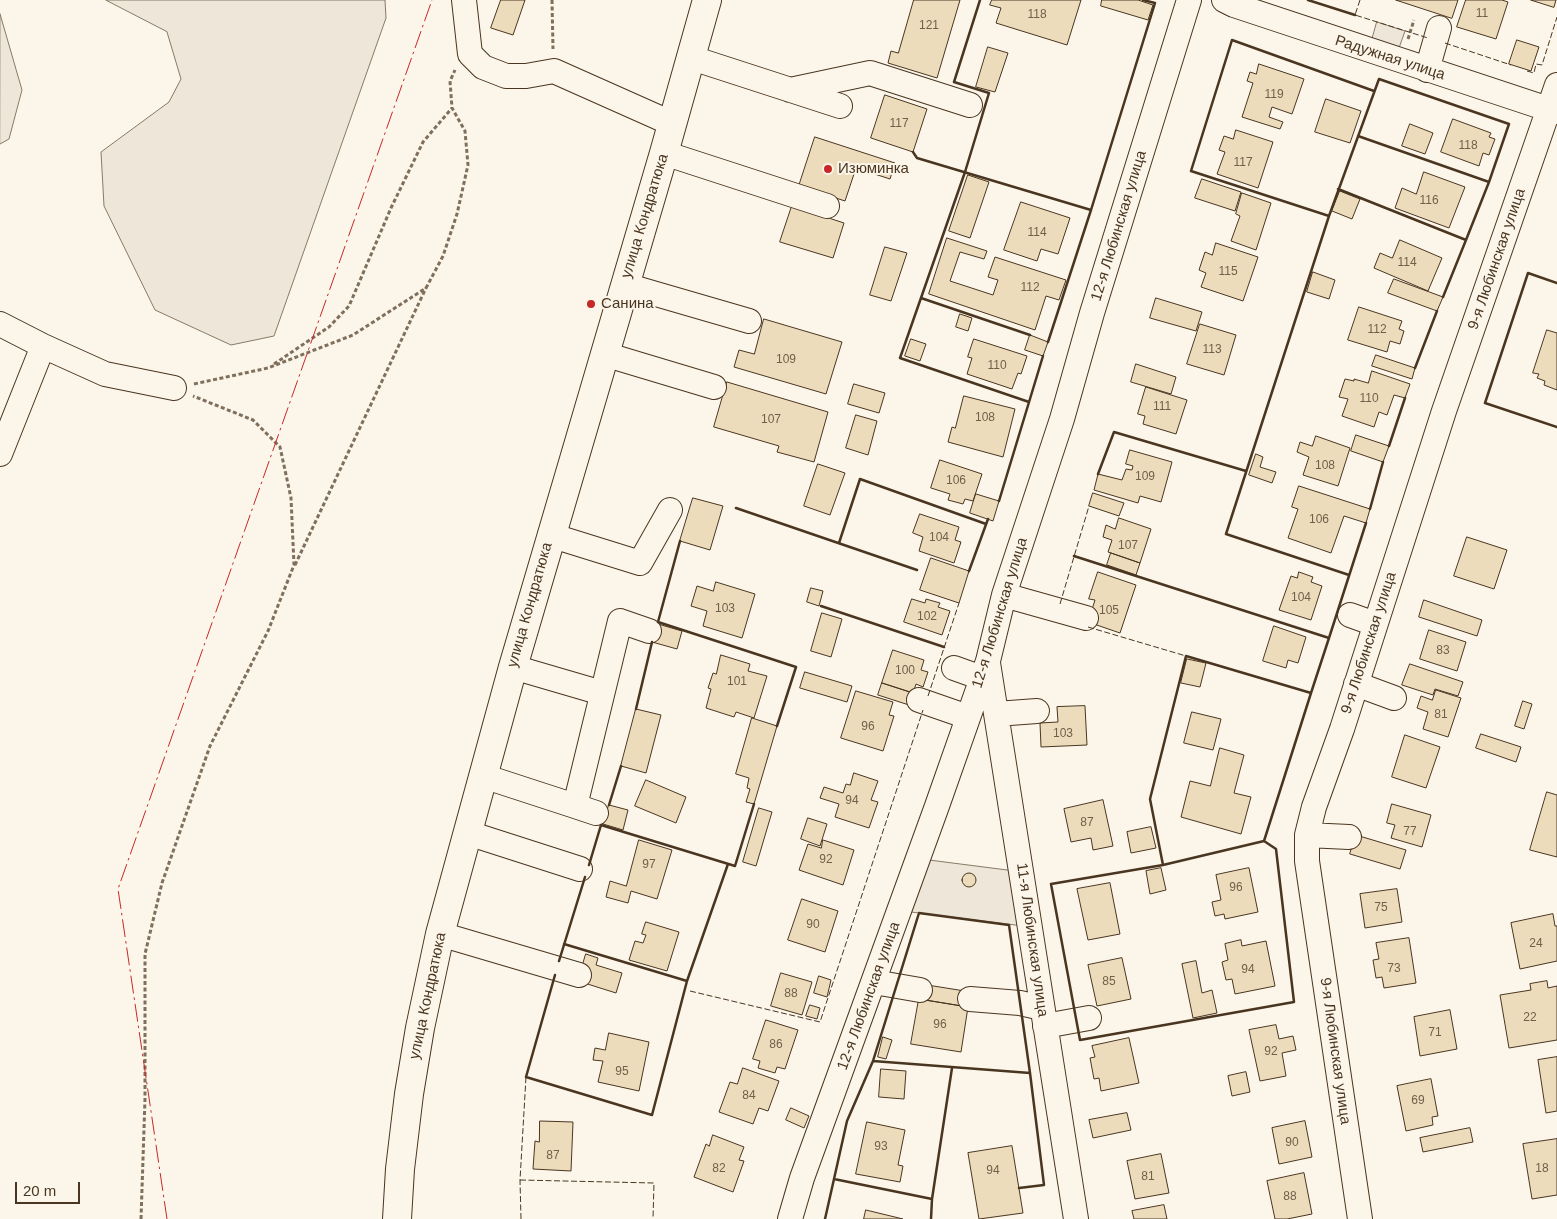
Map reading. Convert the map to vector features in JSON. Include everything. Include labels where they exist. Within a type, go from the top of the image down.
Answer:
[{"type":"main road","name":"улица Кондратюка","points":[[396,1219],[409,1094],[420,1028],[440,934],[550,535],[673,124],[707,0]]},
{"type":"street","points":[[464,0],[470,54],[483,67],[506,76],[526,76],[554,71],[673,124]]},
{"type":"street","name":"12-я Любинская улица","points":[[790,1219],[802,1178],[985,669],[1004,595],[1062,419],[1092,313],[1189,0]]},
{"type":"street","name":"Радужная улица","points":[[1224,0],[1553,111]]},
{"type":"street","points":[[1427,70],[1440,28]]},
{"type":"street","points":[[692,58],[840,106]]},
{"type":"street","points":[[790,90],[870,72],[970,105]]},
{"type":"street","name":"9-я Любинская улица","points":[[1360,1219],[1307,861],[1307,835],[1314,807],[1356,684],[1444,411],[1553,111],[1557,84]]},
{"type":"street","points":[[664,154],[827,206]]},
{"type":"street","points":[[625,285],[749,321]]},
{"type":"street","points":[[0,324],[105,374],[174,388]]},
{"type":"street","points":[[0,454],[43,346]]},
{"type":"street","points":[[604,354],[714,387]]},
{"type":"street","points":[[550,535],[640,563],[670,510]]},
{"type":"street","points":[[1004,595],[1086,618]]},
{"type":"street","points":[[1350,615],[1375,624]]},
{"type":"street","points":[[483,776],[586,809],[602,693],[620,621],[649,631]]},
{"type":"street","points":[[513,666],[602,693]]},
{"type":"street","points":[[954,668],[985,669]]},
{"type":"street","name":"11-я Любинская улица","points":[[985,669],[996,714],[1018,844],[1076,1219]]},
{"type":"street","points":[[1356,684],[1394,698]]},
{"type":"street","points":[[919,700],[968,717]]},
{"type":"street","points":[[996,714],[1037,711]]},
{"type":"street","points":[[468,833],[580,869]]},
{"type":"street","points":[[1307,835],[1349,837]]},
{"type":"street","points":[[440,934],[579,975]]},
{"type":"street","points":[[874,982],[920,990]]},
{"type":"street","points":[[970,999],[1020,1003],[1044,1017],[1090,1018]]},
{"type":"path","points":[[552,0],[554,71]]},
{"type":"path","points":[[142,1219],[145,1099],[145,954],[162,883],[210,746],[268,631],[294,565],[443,256],[457,214],[468,165],[465,131],[452,108],[450,81],[458,65],[470,54]]},
{"type":"path","points":[[268,368],[329,327],[349,306],[391,208],[423,142],[452,108]]},
{"type":"path","points":[[174,388],[268,368],[353,335],[426,288]]},
{"type":"path","points":[[174,388],[253,420],[280,447],[292,498],[294,565]]},
{"type":"shaded area","points":[[106,0],[385,0],[386,18],[274,336],[231,345],[155,310],[104,206],[101,152],[169,102],[181,79],[167,32]]},
{"type":"shaded area","points":[[0,14],[22,90],[9,139],[0,144]]},
{"type":"shaded area","points":[[1377,22],[1405,31],[1399,48],[1372,40]]},
{"type":"shaded area","points":[[929,860],[1015,871],[1023,926],[911,912]]},
{"type":"building","points":[[501,0],[525,0],[513,35],[491,28]]},
{"type":"building","points":[[914,0],[960,0],[937,78],[888,63],[891,51],[898,53]]},
{"type":"building","points":[[992,0],[1081,0],[1067,45],[996,23],[1001,8],[990,5]]},
{"type":"building","points":[[1102,0],[1138,0],[1153,5],[1148,20],[1101,6]]},
{"type":"building","points":[[1396,0],[1458,0],[1452,18]]},
{"type":"building","points":[[1466,0],[1502,0],[1508,2],[1496,39],[1457,27]]},
{"type":"building","points":[[1531,0],[1556,0],[1554,7]]},
{"type":"building","points":[[1517,40],[1539,47],[1531,71],[1509,64]]},
{"type":"building","points":[[988,47],[1008,53],[995,92],[976,87]]},
{"type":"building","points":[[1259,64],[1304,79],[1292,114],[1272,107],[1269,117],[1283,122],[1280,129],[1242,117],[1253,83],[1247,81],[1250,72],[1256,74]]},
{"type":"building","points":[[885,95],[927,109],[913,152],[871,138]]},
{"type":"building","points":[[1326,99],[1361,111],[1350,143],[1315,132]]},
{"type":"building","points":[[1453,119],[1491,133],[1489,137],[1495,139],[1489,155],[1483,153],[1479,166],[1441,152]]},
{"type":"building","points":[[1410,124],[1433,133],[1425,154],[1402,146]]},
{"type":"building","points":[[1236,130],[1273,142],[1258,188],[1217,174],[1225,152],[1219,150],[1224,136],[1233,139]]},
{"type":"building","points":[[815,137],[895,163],[890,179],[856,168],[845,201],[799,186]]},
{"type":"building","points":[[1424,172],[1465,187],[1449,228],[1395,208],[1402,188],[1416,194]]},
{"type":"building","points":[[968,175],[989,182],[970,238],[949,231]]},
{"type":"building","points":[[1202,179],[1241,192],[1235,211],[1195,198]]},
{"type":"building","points":[[1340,191],[1360,199],[1352,219],[1332,211]]},
{"type":"building","points":[[1242,193],[1271,203],[1256,250],[1231,241],[1240,216],[1236,214]]},
{"type":"building","points":[[1021,202],[1070,218],[1058,254],[1041,249],[1037,261],[1004,250]]},
{"type":"building","points":[[792,206],[844,223],[833,258],[780,242]]},
{"type":"building","points":[[947,238],[987,251],[984,259],[960,252],[950,281],[993,295],[998,280],[988,277],[995,257],[1066,280],[1059,300],[1046,296],[1035,330],[929,294]]},
{"type":"building","points":[[1400,240],[1442,258],[1428,291],[1374,268],[1380,253],[1392,258]]},
{"type":"building","points":[[1216,243],[1258,257],[1243,301],[1201,287],[1206,273],[1199,270],[1205,252],[1212,255]]},
{"type":"building","points":[[885,247],[907,253],[891,301],[870,295]]},
{"type":"building","points":[[1313,272],[1335,280],[1329,299],[1307,292]]},
{"type":"building","points":[[1394,279],[1443,297],[1437,311],[1388,293]]},
{"type":"building","points":[[1156,298],[1202,312],[1196,331],[1150,318]]},
{"type":"building","points":[[1359,307],[1402,321],[1399,329],[1404,331],[1400,344],[1390,341],[1387,352],[1348,340]]},
{"type":"building","points":[[960,314],[972,318],[968,331],[956,327]]},
{"type":"building","points":[[764,319],[842,342],[826,394],[734,367],[739,350],[754,354]]},
{"type":"building","points":[[1200,324],[1236,335],[1224,375],[1187,364]]},
{"type":"building","points":[[1547,330],[1557,333],[1557,390],[1544,385],[1545,381],[1537,378],[1539,374],[1533,373]]},
{"type":"building","points":[[1030,335],[1048,342],[1043,356],[1025,350]]},
{"type":"building","points":[[911,339],[926,344],[920,361],[905,356]]},
{"type":"building","points":[[974,339],[1027,356],[1021,374],[1018,373],[1012,389],[967,374],[972,358],[968,357]]},
{"type":"building","points":[[1376,355],[1415,368],[1412,379],[1372,366]]},
{"type":"building","points":[[1136,364],[1176,377],[1171,394],[1131,382]]},
{"type":"building","points":[[1372,371],[1410,384],[1405,398],[1394,395],[1387,415],[1379,412],[1374,427],[1342,416],[1348,399],[1339,397],[1345,379],[1354,381],[1354,379],[1368,383]]},
{"type":"building","points":[[727,382],[828,412],[814,462],[777,452],[779,446],[714,427]]},
{"type":"building","points":[[854,384],[885,393],[879,413],[848,404]]},
{"type":"building","points":[[1146,387],[1187,400],[1176,434],[1143,424],[1145,416],[1138,414]]},
{"type":"building","points":[[964,396],[1015,409],[1003,457],[948,442],[952,427],[955,428]]},
{"type":"building","points":[[856,415],[877,421],[868,455],[846,448]]},
{"type":"building","points":[[1356,435],[1389,446],[1383,462],[1351,451]]},
{"type":"building","points":[[1316,436],[1350,448],[1338,486],[1303,475],[1309,457],[1297,452],[1300,442],[1312,446]]},
{"type":"building","points":[[1130,450],[1172,462],[1161,502],[1140,496],[1138,503],[1094,490],[1098,474],[1122,480],[1126,469],[1132,470],[1133,466],[1126,464]]},
{"type":"building","points":[[1256,454],[1263,457],[1260,467],[1276,472],[1272,483],[1249,475]]},
{"type":"building","points":[[940,460],[982,474],[973,501],[965,499],[963,504],[948,500],[950,494],[931,488]]},
{"type":"building","points":[[818,464],[845,473],[830,515],[804,506]]},
{"type":"building","points":[[1299,486],[1370,509],[1366,523],[1344,516],[1331,553],[1288,538],[1298,509],[1292,507]]},
{"type":"building","points":[[1093,493],[1124,503],[1119,516],[1089,506]]},
{"type":"building","points":[[976,494],[999,501],[993,521],[970,513]]},
{"type":"building","points":[[693,498],[723,506],[710,550],[680,541]]},
{"type":"building","points":[[920,514],[959,527],[955,540],[961,542],[954,563],[919,551],[923,537],[913,533]]},
{"type":"building","points":[[1119,518],[1151,529],[1140,563],[1108,552],[1112,540],[1103,537],[1106,525],[1115,529]]},
{"type":"building","points":[[1467,537],[1507,550],[1494,589],[1454,576]]},
{"type":"building","points":[[1111,553],[1140,563],[1136,575],[1107,565]]},
{"type":"building","points":[[931,558],[969,571],[959,603],[920,590]]},
{"type":"building","points":[[1098,572],[1136,585],[1120,633],[1088,622],[1095,600],[1089,599]]},
{"type":"building","points":[[1299,572],[1313,577],[1311,582],[1322,586],[1311,620],[1279,610],[1291,576],[1297,578]]},
{"type":"building","points":[[716,582],[755,594],[742,638],[703,626],[707,611],[691,606],[697,586],[713,591]]},
{"type":"building","points":[[811,588],[823,591],[819,606],[807,602]]},
{"type":"building","points":[[912,599],[925,603],[926,599],[940,603],[938,607],[950,611],[942,635],[904,622]]},
{"type":"building","points":[[1424,600],[1482,620],[1477,636],[1419,617]]},
{"type":"building","points":[[822,613],[842,619],[831,657],[811,651]]},
{"type":"building","points":[[658,624],[682,631],[677,649],[652,642]]},
{"type":"building","points":[[1274,626],[1306,637],[1298,663],[1288,660],[1286,668],[1263,661]]},
{"type":"building","points":[[1429,630],[1466,642],[1457,671],[1420,659]]},
{"type":"building","points":[[893,650],[924,660],[921,670],[928,672],[923,687],[916,684],[913,693],[882,683]]},
{"type":"building","points":[[721,655],[750,664],[748,671],[767,676],[754,718],[736,712],[734,717],[706,708],[711,689],[708,688],[713,673],[716,674]]},
{"type":"building","points":[[1187,659],[1206,663],[1200,687],[1181,683]]},
{"type":"building","points":[[1410,664],[1463,682],[1458,696],[1435,689],[1433,695],[1402,685]]},
{"type":"building","points":[[805,672],[852,686],[847,702],[800,688]]},
{"type":"building","points":[[882,683],[913,693],[909,705],[878,695]]},
{"type":"building","points":[[1436,690],[1461,698],[1448,737],[1423,729],[1428,712],[1417,708],[1421,696],[1432,700]]},
{"type":"building","points":[[856,691],[893,702],[889,715],[894,716],[883,751],[841,738]]},
{"type":"building","points":[[1523,701],[1532,704],[1524,729],[1515,726]]},
{"type":"building","points":[[1085,706],[1087,745],[1041,747],[1040,723],[1058,722],[1057,707]]},
{"type":"building","points":[[636,709],[661,715],[646,773],[621,766]]},
{"type":"building","points":[[1192,712],[1221,719],[1213,750],[1184,743]]},
{"type":"building","points":[[752,718],[777,726],[754,804],[746,802],[750,789],[747,788],[749,778],[736,774]]},
{"type":"building","points":[[1481,734],[1521,747],[1516,762],[1476,748]]},
{"type":"building","points":[[1405,735],[1440,747],[1426,788],[1392,777]]},
{"type":"building","points":[[1220,748],[1244,755],[1234,793],[1251,797],[1241,834],[1181,817],[1190,781],[1210,786]]},
{"type":"building","points":[[854,773],[878,781],[871,800],[878,802],[869,828],[835,817],[839,804],[820,798],[824,787],[843,793],[846,784],[850,785]]},
{"type":"building","points":[[646,780],[686,797],[676,823],[635,806]]},
{"type":"building","points":[[1547,792],[1557,795],[1557,857],[1530,850]]},
{"type":"building","points":[[1103,800],[1113,846],[1093,850],[1091,838],[1071,842],[1064,809]]},
{"type":"building","points":[[1392,804],[1431,815],[1422,847],[1391,838],[1395,825],[1387,823]]},
{"type":"building","points":[[609,805],[628,810],[623,830],[603,824]]},
{"type":"building","points":[[759,808],[772,812],[756,866],[743,862]]},
{"type":"building","points":[[808,818],[827,824],[820,846],[801,839]]},
{"type":"building","points":[[1151,827],[1156,848],[1131,853],[1127,832]]},
{"type":"building","points":[[1356,835],[1406,850],[1400,869],[1350,854]]},
{"type":"building","points":[[639,840],[672,850],[657,899],[631,891],[628,903],[606,897],[610,881],[626,886]]},
{"type":"building","points":[[823,840],[854,850],[843,885],[799,870],[808,844],[821,848]]},
{"type":"building","points":[[1161,868],[1166,890],[1150,894],[1146,871]]},
{"type":"building","points":[[1249,868],[1258,912],[1225,919],[1224,914],[1215,916],[1212,902],[1221,900],[1216,875]]},
{"type":"building","points":[[969,873],[974,875],[976,880],[974,885],[969,887],[964,885],[962,880],[964,875]]},
{"type":"building","points":[[1110,883],[1120,934],[1088,940],[1077,889]]},
{"type":"building","points":[[1397,889],[1402,922],[1365,928],[1360,894]]},
{"type":"building","points":[[802,899],[838,911],[825,952],[788,940]]},
{"type":"building","points":[[1553,914],[1555,926],[1557,926],[1557,961],[1520,969],[1511,923]]},
{"type":"building","points":[[646,922],[679,932],[667,971],[629,960],[635,941],[643,943],[646,935],[642,934]]},
{"type":"building","points":[[1409,938],[1416,983],[1384,988],[1382,977],[1376,978],[1373,960],[1379,959],[1376,943]]},
{"type":"building","points":[[1241,940],[1242,946],[1266,941],[1275,986],[1235,994],[1232,979],[1226,980],[1222,962],[1228,960],[1225,944]]},
{"type":"building","points":[[586,954],[598,958],[596,965],[622,973],[616,993],[578,981]]},
{"type":"building","points":[[1122,958],[1131,999],[1097,1006],[1088,965]]},
{"type":"building","points":[[1196,961],[1202,993],[1212,990],[1217,1013],[1193,1018],[1182,964]]},
{"type":"building","points":[[781,973],[812,982],[802,1015],[771,1006]]},
{"type":"building","points":[[819,976],[831,980],[827,997],[814,993]]},
{"type":"building","points":[[1547,981],[1548,988],[1557,986],[1557,1040],[1509,1048],[1500,995],[1531,990],[1530,984]]},
{"type":"building","points":[[921,984],[971,992],[968,1007],[919,999]]},
{"type":"building","points":[[919,999],[968,1007],[961,1052],[911,1044]]},
{"type":"building","points":[[810,1005],[820,1008],[817,1019],[806,1016]]},
{"type":"building","points":[[1450,1010],[1457,1049],[1420,1056],[1414,1017]]},
{"type":"building","points":[[766,1020],[798,1030],[785,1069],[777,1067],[775,1073],[758,1068],[760,1061],[753,1059]]},
{"type":"building","points":[[1276,1025],[1279,1039],[1293,1036],[1296,1050],[1282,1053],[1286,1076],[1260,1081],[1249,1030]]},
{"type":"building","points":[[609,1033],[649,1042],[639,1091],[598,1082],[603,1061],[593,1060],[595,1048],[605,1050]]},
{"type":"building","points":[[883,1037],[892,1040],[886,1059],[878,1057]]},
{"type":"building","points":[[1129,1038],[1139,1083],[1101,1091],[1099,1078],[1094,1079],[1090,1058],[1095,1057],[1092,1046]]},
{"type":"building","points":[[1557,1057],[1557,1111],[1546,1113],[1538,1060]]},
{"type":"building","points":[[743,1068],[779,1081],[768,1111],[759,1108],[753,1124],[719,1112],[730,1082],[737,1084]]},
{"type":"building","points":[[881,1069],[906,1071],[904,1099],[879,1097]]},
{"type":"building","points":[[1246,1072],[1250,1092],[1232,1096],[1228,1076]]},
{"type":"building","points":[[1431,1079],[1438,1116],[1432,1117],[1433,1125],[1406,1131],[1397,1086]]},
{"type":"building","points":[[791,1108],[809,1116],[804,1128],[786,1120]]},
{"type":"building","points":[[1127,1113],[1131,1130],[1093,1138],[1089,1120]]},
{"type":"building","points":[[540,1121],[573,1122],[571,1171],[533,1169],[535,1141],[539,1142]]},
{"type":"building","points":[[1305,1121],[1312,1157],[1279,1164],[1272,1128]]},
{"type":"building","points":[[867,1122],[905,1130],[898,1165],[903,1166],[900,1182],[856,1174]]},
{"type":"building","points":[[1470,1128],[1473,1142],[1423,1152],[1420,1138]]},
{"type":"building","points":[[713,1135],[744,1147],[739,1160],[744,1161],[733,1192],[694,1177],[706,1144],[709,1146]]},
{"type":"building","points":[[1557,1139],[1557,1195],[1532,1199],[1523,1144]]},
{"type":"building","points":[[1012,1146],[1023,1213],[979,1219],[968,1153]]},
{"type":"building","points":[[1161,1154],[1169,1193],[1135,1199],[1127,1161]]},
{"type":"building","points":[[1304,1173],[1312,1214],[1287,1219],[1275,1219],[1267,1181]]},
{"type":"building","points":[[1164,1205],[1167,1219],[1134,1219],[1132,1211]]},
{"type":"building","points":[[866,1210],[903,1219],[864,1219]]},
{"type":"fence","points":[[1360,0],[1355,15],[1428,38]]},
{"type":"fence","points":[[1527,71],[1534,73],[1536,64],[1542,65],[1557,17]]},
{"type":"fence","points":[[1445,43],[1511,65]]},
{"type":"fence","points":[[1060,604],[1089,506]]},
{"type":"fence","points":[[928,696],[959,603]]},
{"type":"fence","points":[[1088,627],[1186,656]]},
{"type":"fence","points":[[690,991],[820,1022],[923,710]]},
{"type":"fence","points":[[521,1219],[520,1180],[526,1077]]},
{"type":"fence","points":[[520,1180],[654,1183],[653,1219]]},
{"type":"wall","points":[[980,0],[954,82],[989,93],[965,172],[900,358],[1029,402]]},
{"type":"wall","points":[[913,152],[917,158],[1091,210],[1155,3],[1143,0]]},
{"type":"wall","points":[[1308,0],[1355,15]]},
{"type":"wall","points":[[1374,91],[1232,40],[1191,171],[1329,216],[1379,79],[1509,124],[1489,182]]},
{"type":"wall","points":[[1338,189],[1466,240],[1489,182],[1358,136]]},
{"type":"wall","points":[[1048,342],[1091,210]]},
{"type":"wall","points":[[1329,216],[1226,534],[1349,575]]},
{"type":"wall","points":[[1443,297],[1466,240]]},
{"type":"wall","points":[[1557,283],[1528,273],[1485,403],[1557,427]]},
{"type":"wall","points":[[921,298],[1030,335]]},
{"type":"wall","points":[[1415,368],[1437,311]]},
{"type":"wall","points":[[999,501],[1043,356]]},
{"type":"wall","points":[[1389,446],[1405,398]]},
{"type":"wall","points":[[1098,474],[1114,432],[1246,471]]},
{"type":"wall","points":[[1370,509],[1383,462]]},
{"type":"wall","points":[[839,543],[860,479],[986,524]]},
{"type":"wall","points":[[736,508],[917,570]]},
{"type":"wall","points":[[969,571],[988,519]]},
{"type":"wall","points":[[1074,556],[1329,638],[1366,523]]},
{"type":"wall","points":[[680,541],[658,622],[796,667],[777,726]]},
{"type":"wall","points":[[821,606],[944,647]]},
{"type":"wall","points":[[1311,693],[1329,638]]},
{"type":"wall","points":[[636,709],[652,642]]},
{"type":"wall","points":[[1163,865],[1150,799],[1186,656],[1311,693],[1264,841]]},
{"type":"wall","points":[[609,805],[621,766]]},
{"type":"wall","points":[[589,865],[601,825],[735,866],[754,804]]},
{"type":"wall","points":[[1264,841],[1276,849],[1294,1002],[1080,1040],[1051,884],[1163,865],[1264,841]]},
{"type":"wall","points":[[555,975],[526,1077],[652,1115],[687,981],[728,864]]},
{"type":"wall","points":[[559,961],[585,877]]},
{"type":"wall","points":[[919,913],[1009,925],[1030,1073],[873,1061],[919,913]]},
{"type":"wall","points":[[564,944],[687,981]]},
{"type":"wall","points":[[834,1179],[847,1121],[873,1061]]},
{"type":"wall","points":[[931,1219],[932,1199],[952,1068]]},
{"type":"wall","points":[[1019,1188],[1044,1185],[1030,1073]]},
{"type":"wall","points":[[825,1219],[834,1179],[932,1199]]},
{"type":"power","points":[[167,1219],[118,889],[432,0]]},
{"type":"place","name":"Изюминка","points":[[828,169]]},
{"type":"place","name":"Санина","points":[[591,304]]}]
